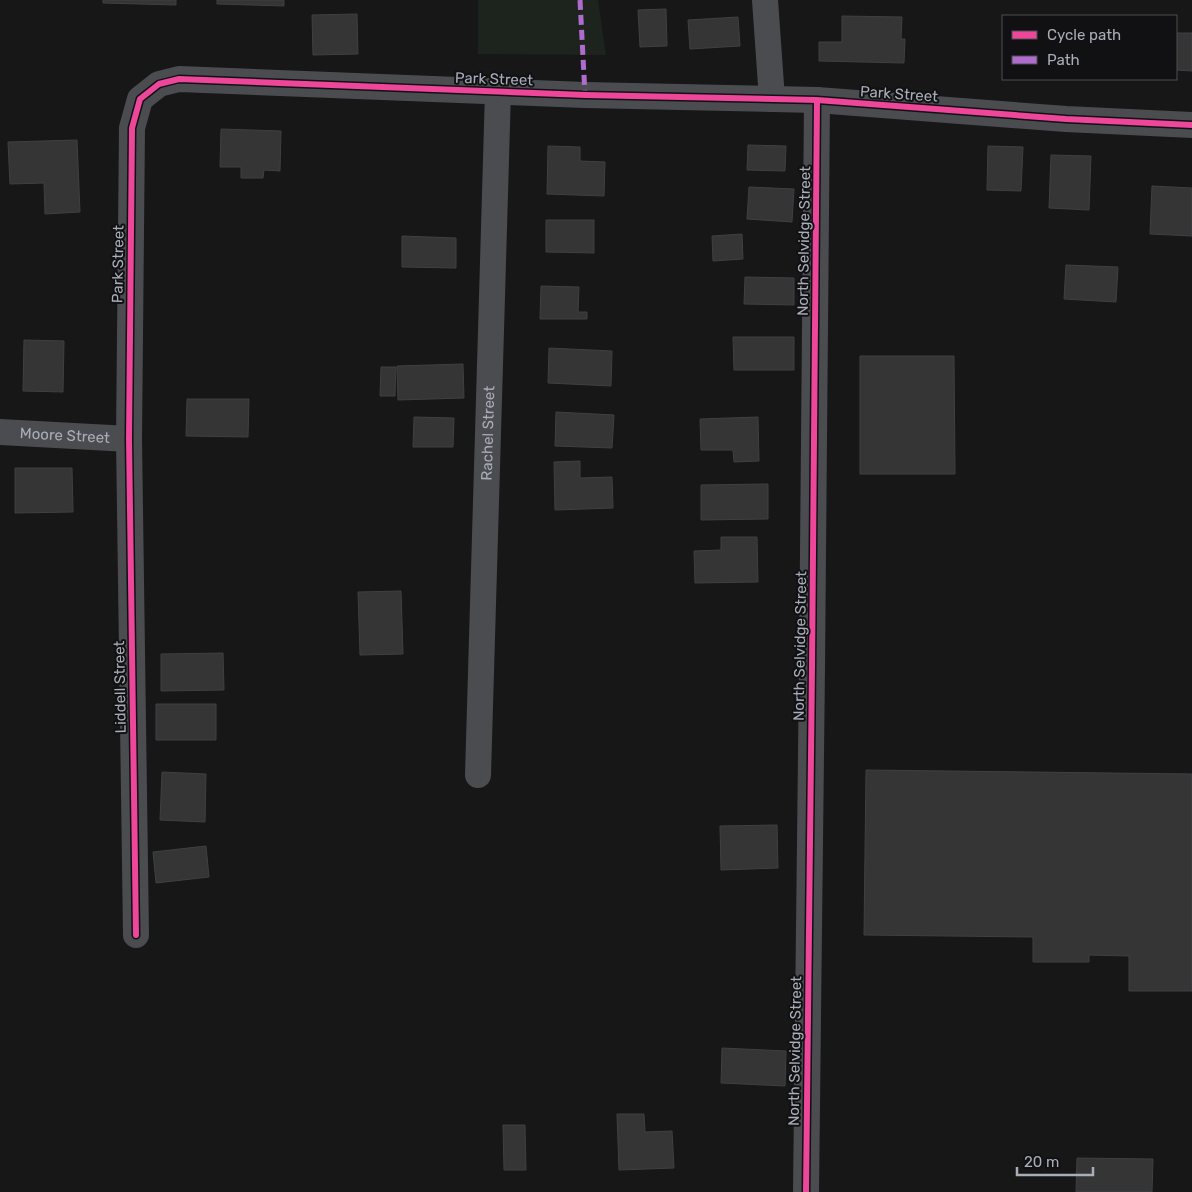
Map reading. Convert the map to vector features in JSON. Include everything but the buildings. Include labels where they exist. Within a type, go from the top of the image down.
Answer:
[{"type":"street","points":[[765,0],[772,99]]},
{"type":"street","name":"Park Street","points":[[129,439],[132,128],[140,99],[159,84],[179,79],[498,91],[818,100],[1066,119],[1192,125]]},
{"type":"street","name":"Rachel Street","points":[[478,775],[498,91]]},
{"type":"street","name":"North Selvidge Street","points":[[806,1192],[818,100]]},
{"type":"street","name":"Moore Street","points":[[0,432],[129,439]]},
{"type":"street","name":"Liddell Street","points":[[129,439],[136,935]]},
{"type":"shaded area","points":[[478,0],[598,0],[606,55],[478,54]]},
{"type":"marked path","points":[[580,0],[585,95]]},
{"type":"cycle path","points":[[136,935],[129,439],[132,128],[140,99],[159,84],[179,79],[585,95],[817,100],[1066,119],[1192,125]]},
{"type":"cycle path","points":[[806,1192],[817,100]]}]
